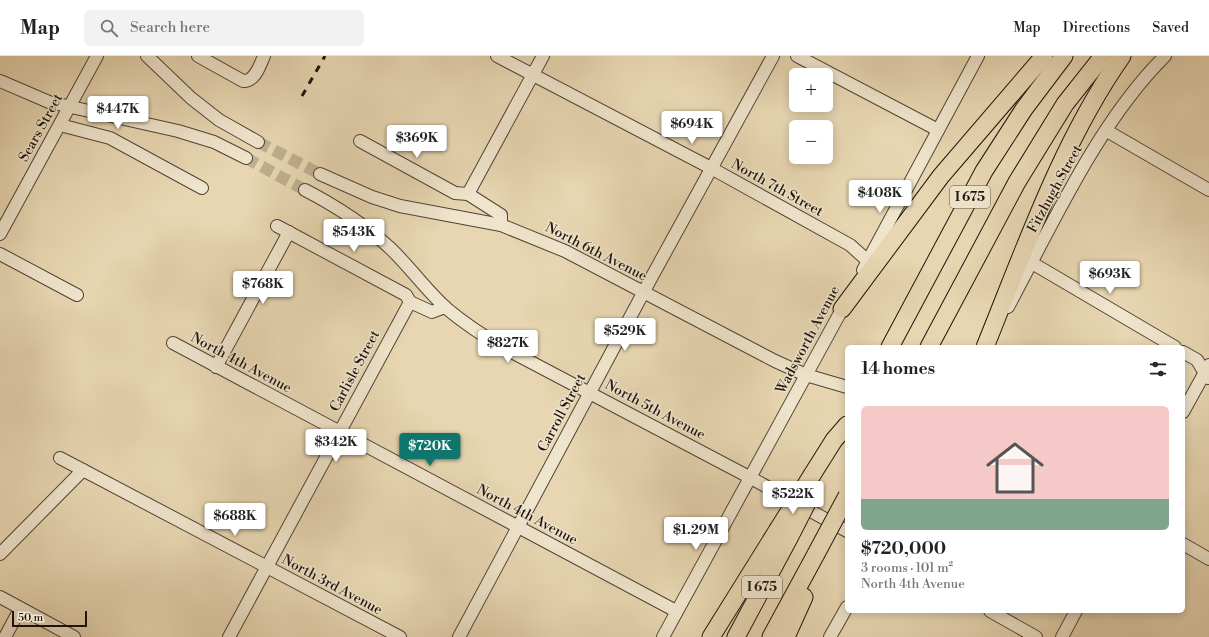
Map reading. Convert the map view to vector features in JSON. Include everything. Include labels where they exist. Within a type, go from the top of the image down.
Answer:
[{"type":"highway","points":[[842,309],[941,176],[1044,56]]},
{"type":"highway","name":"I 675","points":[[891,345],[984,171],[1024,109],[1064,56]]},
{"type":"highway","name":"I 675","points":[[930,345],[1016,182],[1065,104],[1103,56]]},
{"type":"highway","points":[[987,345],[1038,217],[1075,136],[1101,86],[1122,56]]},
{"type":"highway","points":[[710,637],[783,534],[816,477],[834,440],[845,427]]},
{"type":"highway","name":"I 675","points":[[771,637],[820,556],[845,500]]},
{"type":"highway","points":[[786,637],[820,556],[845,517]]},
{"type":"highway","name":"I 675","points":[[736,637],[783,534]]},
{"type":"street","name":"Sears Street","points":[[0,234],[97,56]]},
{"type":"street","points":[[147,56],[190,98],[219,120],[258,142]]},
{"type":"street","points":[[198,56],[243,81],[248,81],[253,78],[264,56]]},
{"type":"street","name":"North 7th Street","points":[[497,56],[711,168],[850,245],[868,261]]},
{"type":"street","points":[[468,194],[543,56]]},
{"type":"street","name":"Carroll Street","points":[[459,637],[643,293],[773,56]]},
{"type":"street","points":[[797,56],[938,130]]},
{"type":"street","name":"Wadsworth Avenue","points":[[663,637],[676,611],[751,478],[978,56]]},
{"type":"street","name":"Fitzhugh Street","points":[[987,345],[1091,154],[1127,101],[1165,56]]},
{"type":"street","points":[[0,81],[49,102],[70,108],[178,131],[214,142],[246,158]]},
{"type":"street","points":[[60,125],[110,138],[202,188]]},
{"type":"street","points":[[1107,131],[1209,190]]},
{"type":"street","points":[[360,141],[456,193],[468,194],[501,215],[501,225]]},
{"type":"street","name":"North 6th Avenue","points":[[320,174],[372,197],[400,206],[501,225],[565,251],[775,361],[806,375],[845,386]]},
{"type":"street","name":"North 5th Avenue","points":[[305,190],[337,207],[364,225],[390,248],[445,307],[481,334],[500,346],[751,478],[845,530]]},
{"type":"street","points":[[277,226],[406,295],[410,302],[432,312],[445,307]]},
{"type":"street","points":[[216,367],[288,232]]},
{"type":"street","points":[[0,254],[77,295]]},
{"type":"street","points":[[1032,263],[1172,345]]},
{"type":"street","name":"Carlisle Street","points":[[229,637],[410,302]]},
{"type":"street","name":"North 4th Avenue","points":[[172,343],[676,611]]},
{"type":"street","points":[[1185,353],[1197,360],[1208,372],[1185,409]]},
{"type":"street","name":"North 3rd Avenue","points":[[60,458],[400,637]]},
{"type":"street","points":[[0,554],[83,470]]},
{"type":"street","points":[[1185,545],[1209,559]]},
{"type":"street","points":[[0,597],[74,637]]},
{"type":"street","points":[[5,637],[20,609]]},
{"type":"street","points":[[830,637],[845,611]]},
{"type":"street","points":[[994,613],[1036,637]]},
{"type":"street","points":[[1062,637],[1075,613]]},
{"type":"tunnel","points":[[258,142],[320,174]]},
{"type":"tunnel","points":[[246,158],[305,190]]},
{"type":"railway","points":[[302,96],[325,56]]}]
